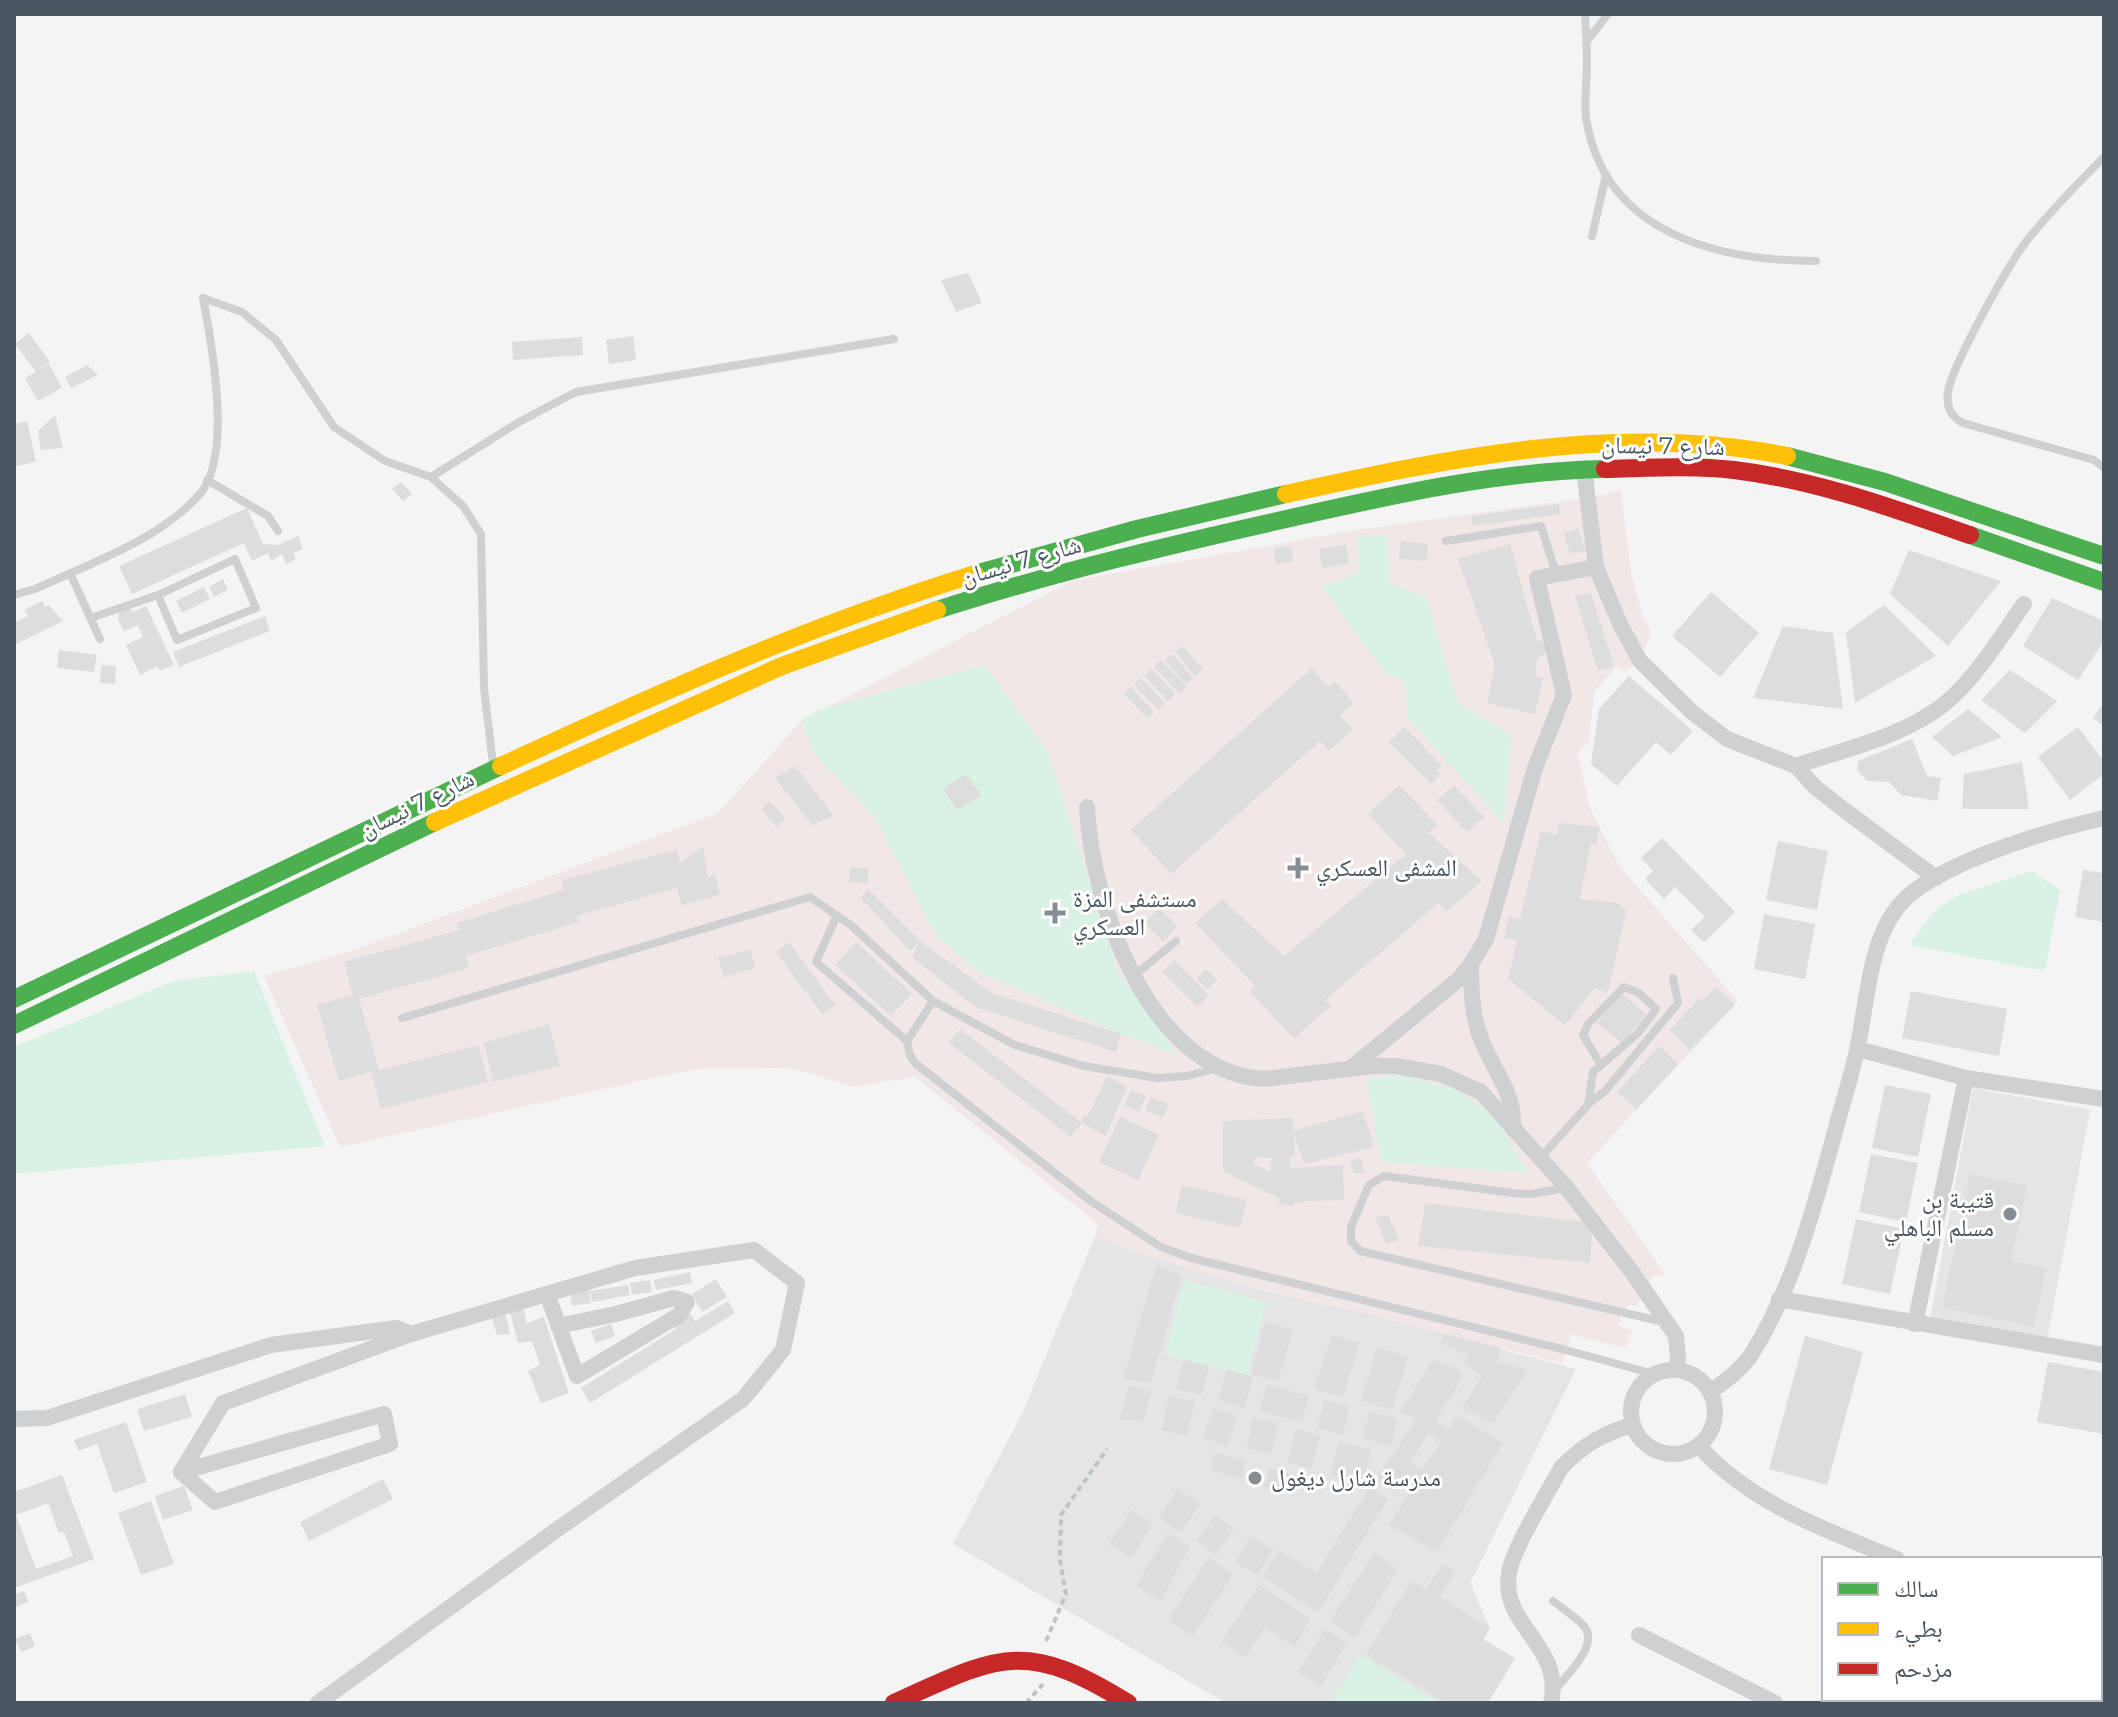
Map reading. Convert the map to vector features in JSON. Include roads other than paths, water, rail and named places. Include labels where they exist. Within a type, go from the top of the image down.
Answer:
[{"type":"main road","name":"شارع 7 نيسان","points":[[14,999],[494,768],[773,644],[881,604],[995,567],[1148,525],[1366,477],[1494,453],[1602,442],[1693,444],[1780,454],[1865,475],[2104,556]]},
{"type":"main road","name":"شارع 7 نيسان","points":[[14,1025],[497,792],[782,666],[889,626],[1002,589],[1154,548],[1371,500],[1498,476],[1584,469],[1690,467],[1760,474],[1856,495],[2104,582]]},
{"type":"main road","points":[[894,1703],[985,1664],[1011,1661],[1037,1662],[1085,1677],[1128,1703]]},
{"type":"street","points":[[1584,469],[1596,567],[1620,624],[1640,661],[1693,713],[1727,739],[1796,766],[1815,787],[1936,878]]},
{"type":"street","points":[[1350,1069],[1445,991],[1471,964],[1491,925],[1535,768],[1564,695],[1537,578],[1596,567]]},
{"type":"street","points":[[1796,766],[1907,727],[1944,704],[1965,683],[2024,604]]},
{"type":"street","points":[[1087,807],[1092,856],[1115,936],[1133,977],[1155,1010],[1183,1042],[1217,1068],[1248,1078],[1396,1066],[1441,1074],[1481,1092],[1566,1187],[1632,1272],[1668,1323],[1678,1347],[1677,1369]]},
{"type":"street","points":[[1711,1391],[1737,1372],[1751,1355],[1779,1299],[1814,1208],[1858,1049],[1882,933],[1904,901],[1936,878],[2004,847],[2104,818]]},
{"type":"street","points":[[1471,964],[1477,1027],[1509,1093],[1514,1116],[1513,1129]]},
{"type":"street","points":[[1858,1049],[1966,1078],[2104,1099]]},
{"type":"street","points":[[1915,1324],[1966,1078]]},
{"type":"street","points":[[181,1472],[223,1403],[411,1334],[635,1268],[754,1250],[797,1283],[783,1350],[743,1399],[318,1703]]},
{"type":"street","points":[[547,1294],[558,1326],[577,1376],[679,1315],[687,1302],[674,1298],[558,1326]]},
{"type":"street","points":[[1779,1299],[2104,1355]]},
{"type":"street","points":[[14,1419],[47,1418],[271,1345],[396,1328],[411,1334]]},
{"type":"street","points":[[1677,1369],[1702,1380],[1711,1391],[1716,1416],[1707,1437],[1699,1446],[1674,1454],[1660,1452],[1638,1437],[1633,1425],[1632,1401],[1644,1381],[1654,1374],[1677,1369]]},
{"type":"street","points":[[384,1414],[390,1444],[215,1502],[181,1472],[384,1414]]},
{"type":"street","points":[[1552,1698],[1554,1681],[1547,1658],[1511,1602],[1508,1589],[1511,1563],[1561,1468],[1601,1436],[1633,1425]]},
{"type":"street","points":[[1699,1446],[1731,1478],[1769,1503],[1892,1557]]},
{"type":"street","points":[[1639,1635],[1775,1703]]},
{"type":"lane","points":[[1585,14],[1586,120],[1597,156],[1618,192],[1644,217],[1683,239],[1709,249],[1750,259],[1816,261]]},
{"type":"lane","points":[[1587,42],[1608,14]]},
{"type":"lane","points":[[2104,157],[2026,242],[1978,325],[1950,385],[1948,399],[1952,414],[1963,423],[2094,460],[2104,468]]},
{"type":"lane","points":[[1592,236],[1606,175]]},
{"type":"lane","points":[[14,595],[35,589],[160,530],[202,493],[215,459],[218,386],[203,298],[242,312],[276,340],[334,427],[385,461],[431,477],[463,506],[481,534],[484,688],[497,792]]},
{"type":"lane","points":[[431,477],[519,422],[576,392],[894,339]]},
{"type":"lane","points":[[207,480],[268,516],[278,531]]},
{"type":"lane","points":[[1446,541],[1541,526],[1557,574]]},
{"type":"lane","points":[[91,618],[158,595],[235,559],[256,608],[177,640],[158,595]]},
{"type":"lane","points":[[70,573],[100,639]]},
{"type":"lane","points":[[402,1018],[810,897],[852,926],[933,1001],[1015,1045],[1084,1066],[1157,1078],[1187,1076],[1217,1068]]},
{"type":"lane","points":[[837,915],[816,962],[907,1041],[910,1055],[922,1069],[1124,1225],[1174,1253],[1654,1374]]},
{"type":"lane","points":[[1133,977],[1176,941]]},
{"type":"lane","points":[[1540,1158],[1588,1105],[1606,1090],[1678,1003],[1673,978]]},
{"type":"lane","points":[[1588,1105],[1593,1072],[1638,1033],[1656,1009],[1639,993],[1624,987],[1588,1024],[1583,1035],[1601,1065]]},
{"type":"lane","points":[[907,1041],[933,1001]]},
{"type":"lane","points":[[1566,1187],[1531,1194],[1513,1193],[1384,1176],[1369,1185],[1351,1227],[1351,1241],[1360,1251],[1668,1323]]},
{"type":"lane","points":[[1552,1698],[1586,1649],[1588,1637],[1584,1626],[1553,1601]]},
{"type":"place","name":"المشفى العسكري","points":[[1298,868]]},
{"type":"place","name":"مستشفى المزة العسكري","points":[[1055,913]]},
{"type":"place","name":"قتيبة بن مسلم الباهلي","points":[[2010,1214]]},
{"type":"place","name":"مدرسة شارل ديغول","points":[[1255,1478]]}]
